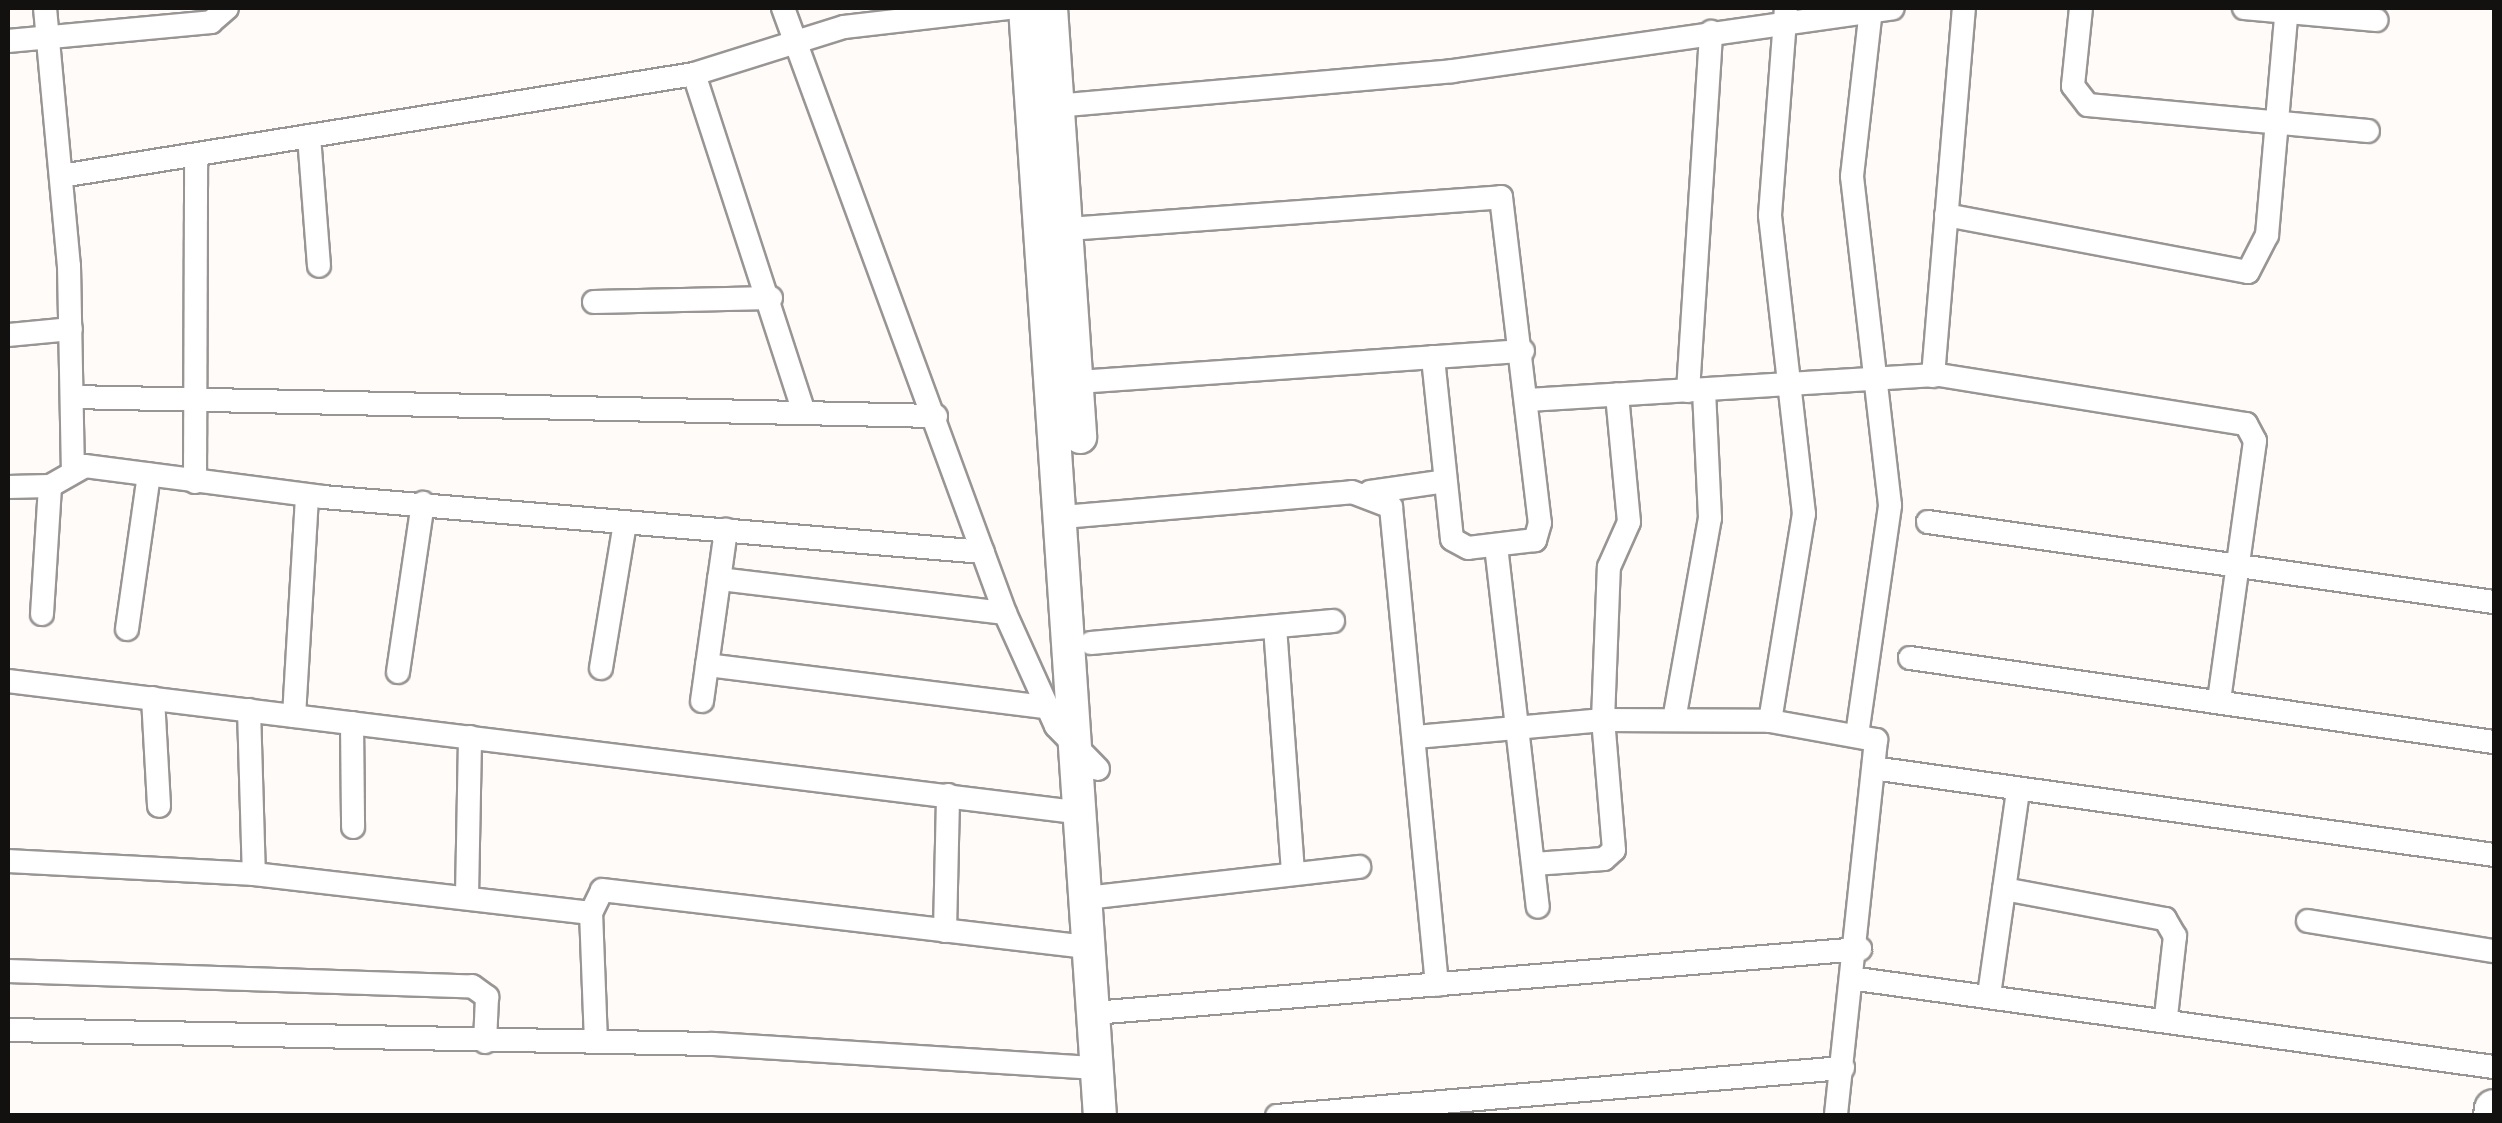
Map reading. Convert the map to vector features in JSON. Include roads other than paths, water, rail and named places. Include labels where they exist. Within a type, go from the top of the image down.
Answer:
[{"type":"main road","points":[[1025,8],[1069,229],[1066,383]]},
{"type":"main road","points":[[1051,8],[1047,107],[1104,1012],[1097,1068],[1100,1116]]},
{"type":"main road","points":[[1073,517],[1091,643],[1083,813],[1098,896],[1089,947],[1121,1116]]},
{"type":"street","points":[[44,8],[71,330],[73,466]]},
{"type":"street","points":[[8,41],[157,17],[220,19],[228,8]]},
{"type":"street","points":[[783,8],[936,416],[1005,614],[1045,707],[1087,761]]},
{"type":"street","points":[[61,176],[694,74],[798,40],[915,13],[1008,8]]},
{"type":"street","points":[[1933,376],[1964,8]]},
{"type":"street","points":[[2081,8],[2079,101],[2368,131]]},
{"type":"street","points":[[2244,8],[2376,20]]},
{"type":"street","points":[[1047,107],[1452,71],[1711,32],[1786,14],[1882,9],[1852,176],[1872,378],[1890,504],[1857,735]]},
{"type":"street","points":[[1946,215],[2248,272],[2267,235],[2287,10]]},
{"type":"street","points":[[1770,721],[1804,514],[1769,182],[1786,14]]},
{"type":"street","points":[[1674,720],[1710,518],[1696,390],[1711,32]]},
{"type":"street","points":[[694,74],[771,298],[804,413]]},
{"type":"street","points":[[308,136],[319,266]]},
{"type":"street","points":[[195,482],[199,400],[196,157]]},
{"type":"street","points":[[1069,229],[1501,197],[1528,400],[1540,532],[1496,546],[1452,539],[1433,357]]},
{"type":"street","points":[[594,302],[771,298]]},
{"type":"street","points":[[8,334],[71,330]]},
{"type":"street","points":[[1066,383],[1522,351]]},
{"type":"street","points":[[1528,400],[1933,376],[2246,424],[2255,441],[2219,699]]},
{"type":"street","points":[[1534,864],[1604,858],[1614,850],[1603,720],[1609,567],[1629,522],[1618,395]]},
{"type":"street","points":[[72,397],[936,416]]},
{"type":"street","points":[[8,487],[50,486],[73,466],[307,496],[983,552]]},
{"type":"street","points":[[128,629],[148,476]]},
{"type":"street","points":[[1073,517],[1370,492],[1445,481]]},
{"type":"street","points":[[42,614],[50,486]]},
{"type":"street","points":[[1370,492],[1390,507],[1438,985]]},
{"type":"street","points":[[294,716],[307,496]]},
{"type":"street","points":[[398,672],[423,503]]},
{"type":"street","points":[[1928,522],[2494,602]]},
{"type":"street","points":[[601,668],[625,523]]},
{"type":"street","points":[[702,701],[726,530]]},
{"type":"street","points":[[1496,546],[1538,907]]},
{"type":"street","points":[[718,579],[1005,614]]},
{"type":"street","points":[[1091,643],[1333,620]]},
{"type":"street","points":[[1275,627],[1293,872]]},
{"type":"street","points":[[1910,658],[2219,699],[2494,742]]},
{"type":"street","points":[[706,665],[1045,707]]},
{"type":"street","points":[[8,682],[1083,813]]},
{"type":"street","points":[[152,698],[159,806]]},
{"type":"street","points":[[249,710],[254,874]]},
{"type":"street","points":[[1416,738],[1603,720],[1674,720],[1770,721],[1876,740],[1880,768],[1857,980],[1836,1116]]},
{"type":"street","points":[[352,723],[353,827]]},
{"type":"street","points":[[467,896],[470,737]]},
{"type":"street","points":[[1880,768],[2494,854]]},
{"type":"street","points":[[1989,995],[2018,790]]},
{"type":"street","points":[[946,931],[948,795]]},
{"type":"street","points":[[8,861],[254,874],[591,913]]},
{"type":"street","points":[[1098,896],[1359,867]]},
{"type":"street","points":[[596,1042],[591,913],[594,898],[614,887],[1089,947]]},
{"type":"street","points":[[2004,888],[2165,919],[2176,936],[2166,1016]]},
{"type":"street","points":[[2308,922],[2494,951]]},
{"type":"street","points":[[1104,1012],[1860,948]]},
{"type":"street","points":[[8,971],[472,986],[487,996],[486,1042]]},
{"type":"street","points":[[1857,980],[2166,1016],[2494,1067]]},
{"type":"street","points":[[8,1030],[596,1042],[1097,1068]]},
{"type":"street","points":[[1277,1116],[1843,1068]]}]
